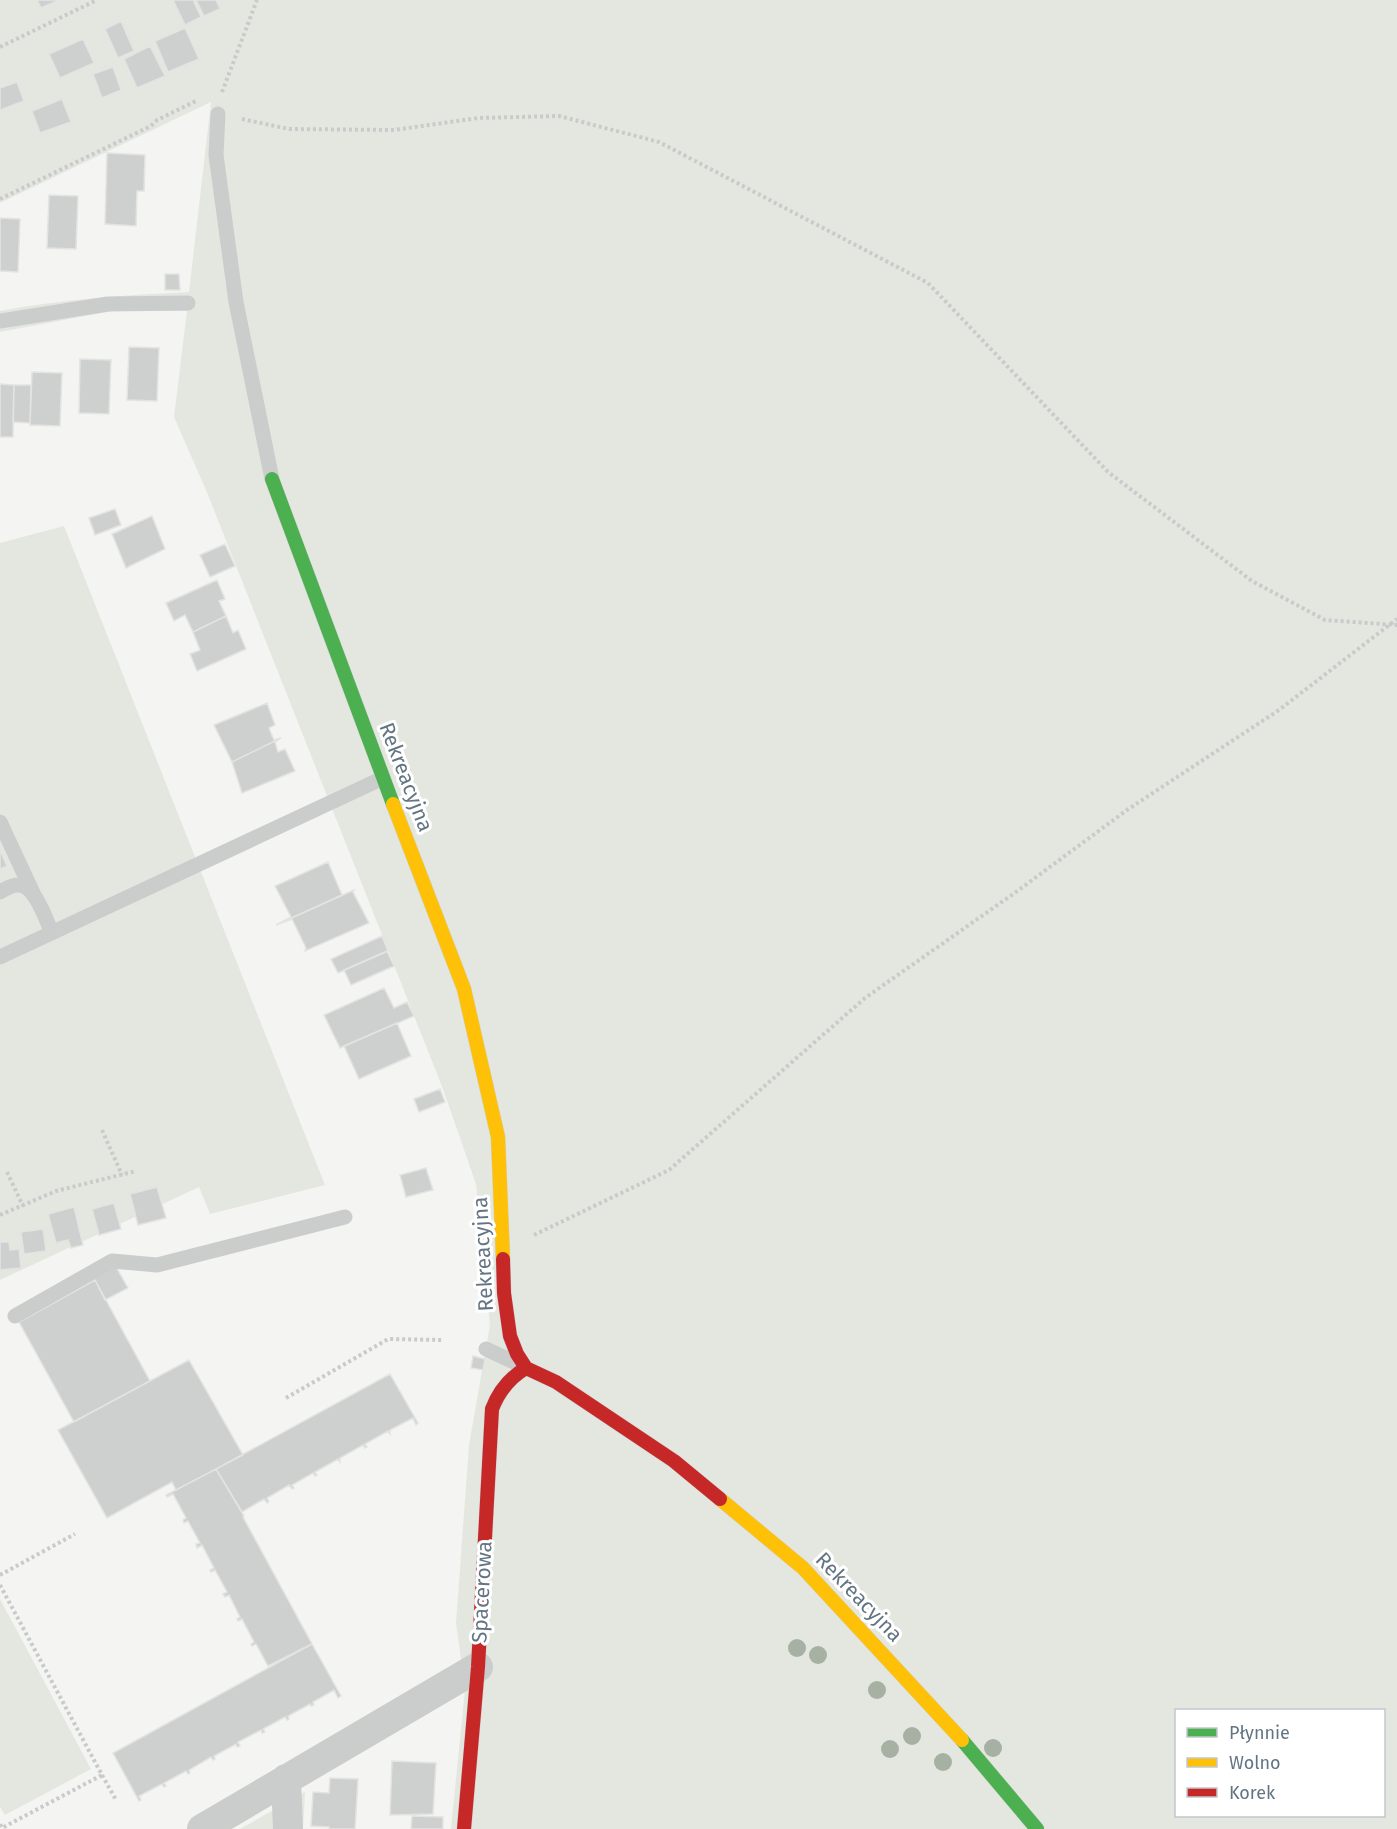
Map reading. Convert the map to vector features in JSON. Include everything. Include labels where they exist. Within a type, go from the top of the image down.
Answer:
[{"type":"street","name":"Rekreacyjna","points":[[272,479],[464,988],[498,1137],[501,1251],[510,1336],[517,1354],[526,1368],[556,1382],[674,1461],[803,1568],[947,1723],[1037,1829]]},
{"type":"street","name":"Spacerowa","points":[[464,1829],[478,1666],[492,1409],[507,1381],[526,1368]]},
{"type":"street","points":[[202,1829],[478,1666]]},
{"type":"street","points":[[286,1779],[288,1829]]},
{"type":"lane","points":[[218,114],[216,155],[236,302],[272,479]]},
{"type":"lane","points":[[0,321],[108,304],[188,303]]},
{"type":"lane","points":[[0,957],[383,778]]},
{"type":"lane","points":[[0,822],[52,933]]},
{"type":"lane","points":[[0,892],[19,885],[28,887],[33,893]]},
{"type":"lane","points":[[15,1316],[112,1261],[157,1265],[345,1217]]},
{"type":"lane","points":[[486,1349],[526,1368]]},
{"type":"path","points":[[0,47],[97,0]]},
{"type":"path","points":[[257,0],[223,88],[218,114],[289,129],[394,130],[478,118],[559,116],[659,142],[928,283],[1108,472],[1252,581],[1325,620],[1397,625]]},
{"type":"path","points":[[214,93],[223,88]]},
{"type":"path","points":[[0,199],[151,126],[158,120],[204,97]]},
{"type":"path","points":[[501,1251],[669,1170],[866,998],[1127,810],[1279,710],[1397,619]]},
{"type":"path","points":[[102,1130],[122,1175]]},
{"type":"path","points":[[0,1215],[56,1191],[136,1171]]},
{"type":"path","points":[[7,1172],[22,1206]]},
{"type":"path","points":[[286,1398],[388,1339],[442,1340]]},
{"type":"path","points":[[0,1575],[75,1534]]},
{"type":"path","points":[[0,1585],[116,1800]]},
{"type":"path","points":[[0,1824],[2,1828],[102,1774]]},
{"type":"shaded area","points":[[0,0],[1397,0],[1397,1829],[451,1829],[465,1689],[456,1623],[469,1445],[490,1325],[476,1184],[443,1089],[206,490],[174,417],[187,311],[112,311],[0,332],[0,311],[94,298],[189,292],[211,102],[0,203]]},
{"type":"shaded area","points":[[64,526],[325,1185],[210,1214],[199,1187],[0,1280],[0,543]]},
{"type":"shaded area","points":[[0,1599],[91,1769],[5,1815],[0,1807]]},
{"type":"shaded area","points":[[305,1792],[303,1829],[240,1829]]},
{"type":"building","points":[[37,0],[59,0],[41,8]]},
{"type":"building","points":[[173,0],[193,0],[201,17],[185,25]]},
{"type":"building","points":[[196,0],[216,0],[220,9],[204,16]]},
{"type":"building","points":[[121,21],[134,51],[118,58],[105,29]]},
{"type":"building","points":[[185,28],[199,59],[168,72],[155,41]]},
{"type":"building","points":[[83,39],[94,63],[60,78],[49,54]]},
{"type":"building","points":[[150,46],[165,76],[137,88],[124,59]]},
{"type":"building","points":[[113,67],[121,90],[102,98],[93,74]]},
{"type":"building","points":[[17,82],[24,101],[0,110],[0,88]]},
{"type":"building","points":[[62,99],[71,122],[40,133],[32,111]]},
{"type":"building","points":[[107,153],[145,155],[144,191],[137,191],[136,226],[105,224]]},
{"type":"building","points":[[49,195],[78,196],[76,249],[47,248]]},
{"type":"building","points":[[0,218],[20,219],[18,272],[0,271]]},
{"type":"building","points":[[165,274],[179,274],[180,290],[165,290]]},
{"type":"building","points":[[129,347],[159,348],[157,401],[127,400]]},
{"type":"building","points":[[80,359],[111,360],[109,414],[79,413]]},
{"type":"building","points":[[32,372],[62,373],[60,426],[30,425]]},
{"type":"building","points":[[0,384],[14,385],[13,437],[0,437]]},
{"type":"building","points":[[14,385],[31,385],[30,423],[13,422]]},
{"type":"building","points":[[115,509],[121,525],[95,535],[89,518]]},
{"type":"building","points":[[152,516],[165,549],[126,568],[112,534]]},
{"type":"building","points":[[225,544],[235,566],[210,577],[200,555]]},
{"type":"building","points":[[217,580],[225,599],[219,601],[226,616],[193,632],[185,615],[174,621],[166,603]]},
{"type":"building","points":[[226,616],[233,633],[238,630],[246,649],[197,671],[190,654],[200,650],[193,632]]},
{"type":"building","points":[[267,703],[275,725],[269,728],[274,740],[281,738],[232,762],[214,725]]},
{"type":"building","points":[[281,738],[275,742],[278,752],[285,749],[295,771],[242,793],[232,762]]},
{"type":"building","points":[[0,850],[7,866],[0,869]]},
{"type":"building","points":[[328,862],[342,895],[276,925],[291,917],[275,886]]},
{"type":"building","points":[[354,890],[369,923],[305,951],[306,948],[292,919],[276,925]]},
{"type":"building","points":[[382,936],[388,951],[338,973],[331,959]]},
{"type":"building","points":[[387,951],[394,966],[351,985],[344,970]]},
{"type":"building","points":[[384,988],[394,1008],[407,1002],[414,1016],[340,1048],[324,1015]]},
{"type":"building","points":[[397,1023],[411,1056],[359,1079],[344,1046]]},
{"type":"building","points":[[440,1089],[445,1102],[419,1112],[414,1099]]},
{"type":"building","points":[[426,1168],[433,1190],[406,1197],[400,1175]]},
{"type":"building","points":[[157,1187],[166,1218],[138,1225],[130,1194]]},
{"type":"building","points":[[114,1203],[121,1229],[99,1235],[92,1209]]},
{"type":"building","points":[[74,1207],[83,1245],[71,1248],[68,1240],[56,1243],[48,1214]]},
{"type":"building","points":[[43,1229],[46,1251],[24,1254],[21,1232]]},
{"type":"building","points":[[0,1242],[9,1242],[10,1250],[19,1249],[21,1268],[0,1270]]},
{"type":"building","points":[[115,1265],[128,1288],[105,1300],[95,1280],[91,1278]]},
{"type":"building","points":[[95,1280],[150,1381],[74,1422],[19,1322]]},
{"type":"building","points":[[473,1356],[485,1359],[483,1370],[471,1368]]},
{"type":"building","points":[[189,1360],[243,1455],[176,1490],[172,1482],[107,1518],[58,1430]]},
{"type":"building","points":[[390,1374],[418,1423],[416,1425],[413,1418],[390,1430],[390,1434],[388,1431],[365,1444],[367,1447],[363,1445],[340,1458],[340,1462],[338,1459],[315,1472],[317,1475],[313,1473],[292,1485],[294,1488],[292,1489],[289,1485],[267,1498],[269,1502],[267,1503],[264,1499],[242,1512],[216,1469]]},
{"type":"building","points":[[216,1469],[244,1516],[312,1644],[268,1666],[256,1644],[252,1646],[254,1642],[242,1619],[238,1621],[240,1617],[229,1595],[225,1597],[223,1594],[227,1592],[215,1570],[211,1572],[210,1570],[214,1568],[202,1545],[197,1548],[196,1544],[200,1543],[188,1521],[184,1523],[183,1520],[186,1518],[173,1494],[167,1497],[166,1495]]},
{"type":"building","points":[[312,1644],[341,1696],[338,1698],[334,1690],[313,1702],[314,1705],[310,1704],[288,1716],[289,1719],[285,1717],[263,1729],[265,1732],[262,1733],[261,1730],[238,1742],[240,1746],[237,1747],[236,1744],[214,1756],[215,1759],[211,1757],[189,1770],[190,1773],[186,1771],[164,1783],[166,1786],[162,1784],[139,1796],[141,1800],[139,1801],[113,1753]]},
{"type":"building","points":[[392,1761],[436,1763],[433,1814],[390,1815]]},
{"type":"building","points":[[330,1778],[358,1779],[355,1829],[311,1826],[313,1792],[329,1793]]},
{"type":"building","points":[[412,1816],[443,1817],[443,1829],[411,1829]]},
{"type":"traffic: fast","points":[[272,479],[393,804]]},
{"type":"traffic: fast","points":[[962,1740],[1037,1829]]},
{"type":"traffic: slow","points":[[393,804],[464,989],[498,1137],[503,1259]]},
{"type":"traffic: slow","points":[[720,1499],[803,1568],[962,1740]]},
{"type":"traffic: jam","points":[[503,1259],[504,1293],[510,1336],[526,1368],[556,1382],[674,1461],[720,1499]]},
{"type":"traffic: jam","points":[[464,1829],[478,1667],[492,1409],[505,1386],[526,1368]]}]
